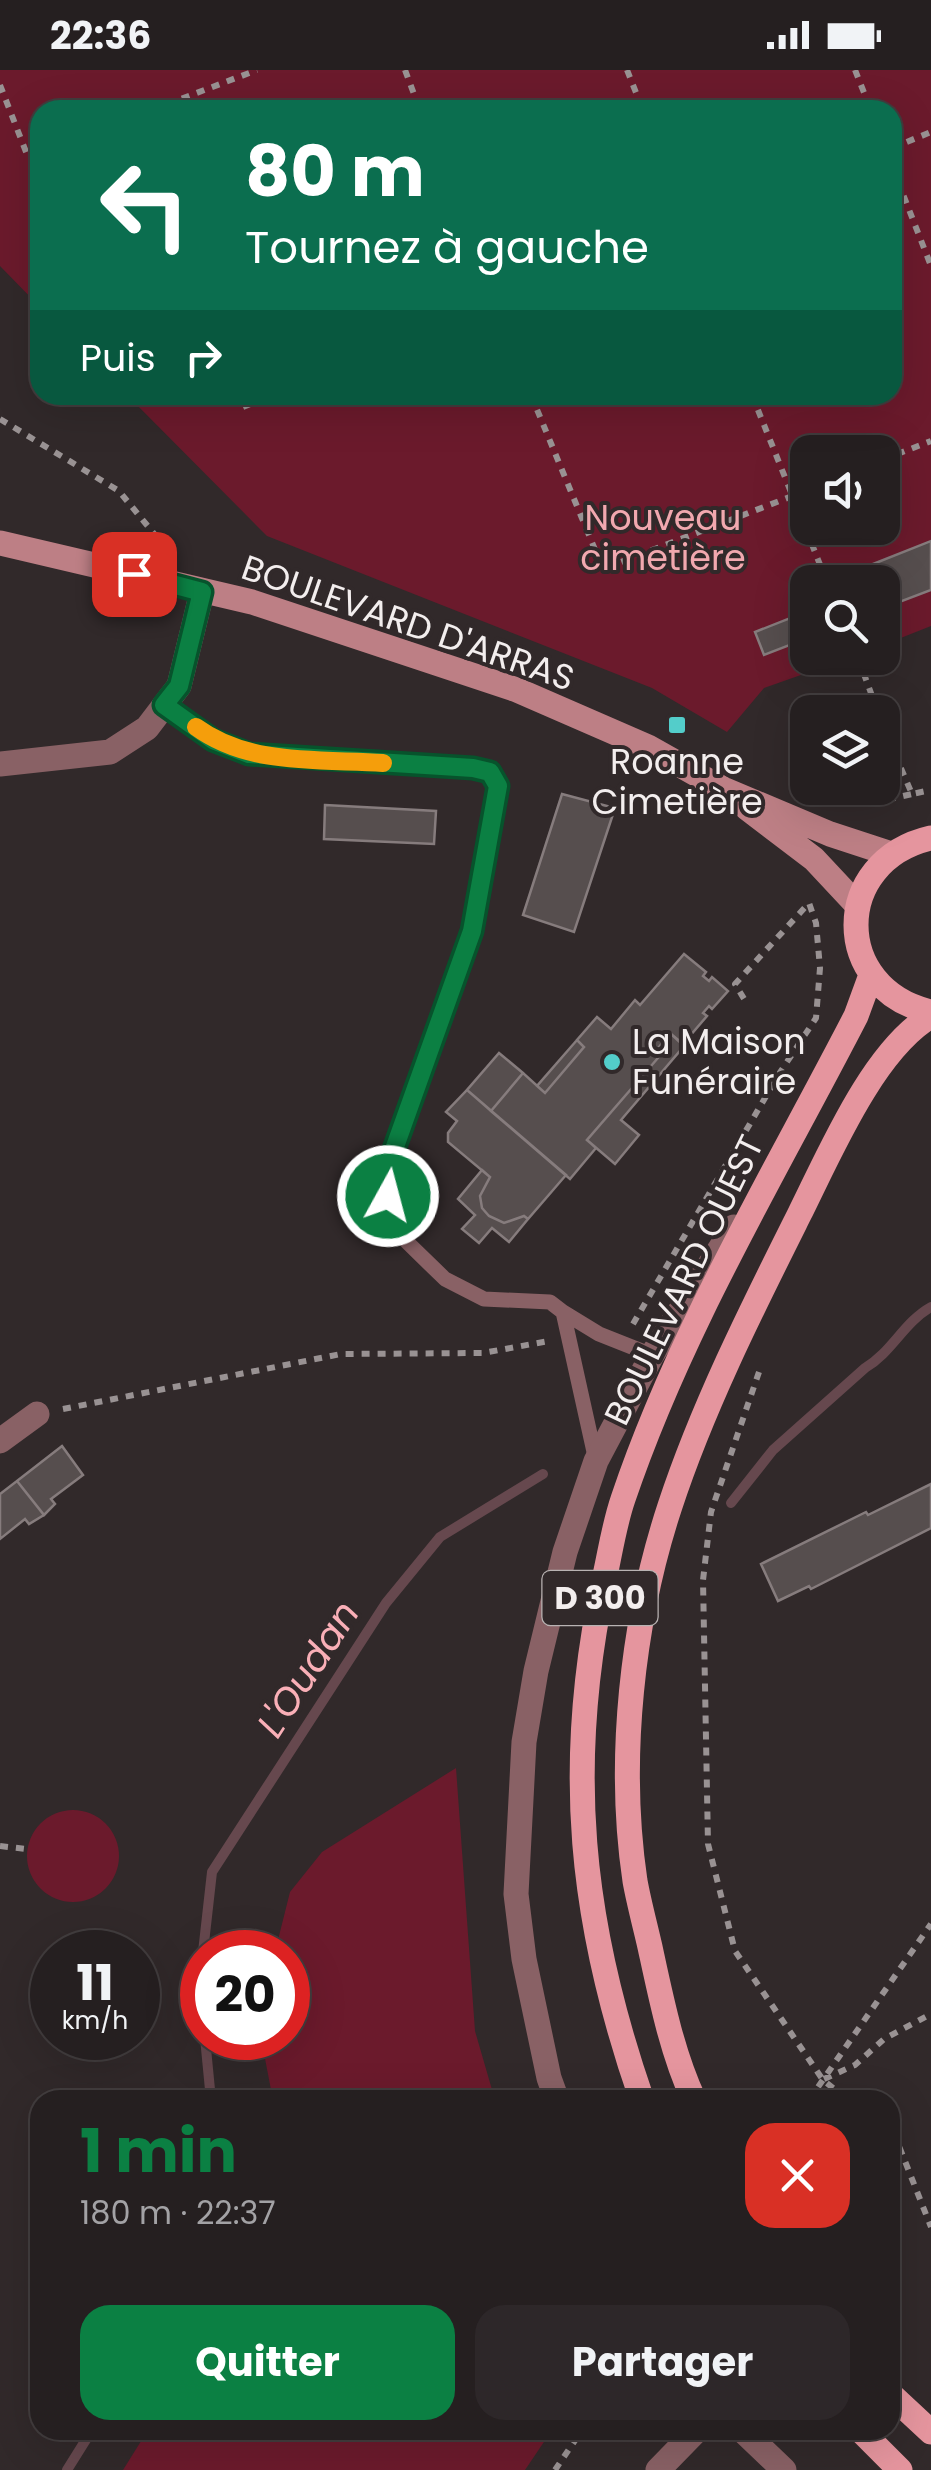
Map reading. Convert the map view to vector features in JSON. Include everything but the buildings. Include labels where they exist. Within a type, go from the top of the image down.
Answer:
[{"type":"main road","name":"BOULEVARD D'ARRAS","points":[[0,543],[252,602],[516,690],[648,748],[724,788],[830,834],[891,854]]},
{"type":"main road","name":"BOULEVARD D'ARRAS","points":[[724,788],[814,858],[858,905]]},
{"type":"main road","points":[[931,838],[891,854],[863,888],[856,941],[871,975],[894,999],[931,1014]]},
{"type":"main road","name":"BOULEVARD OUEST","points":[[639,2090],[616,2022],[594,1932],[582,1822],[584,1706],[591,1641],[622,1502],[669,1378],[856,1016],[871,975]]},
{"type":"main road","name":"D 300","points":[[691,2090],[660,1994],[635,1880],[628,1774],[634,1667],[644,1608],[669,1507],[748,1316],[832,1149],[881,1063],[913,1026],[931,1014]]},
{"type":"main road","points":[[900,2403],[931,2432]]},
{"type":"main road","points":[[870,2440],[900,2470]]},
{"type":"street","points":[[0,764],[110,752],[148,728],[179,686],[202,592]]},
{"type":"street","points":[[553,2090],[524,1959],[516,1894],[524,1742],[536,1671],[565,1552],[596,1462],[652,1354],[796,1130]]},
{"type":"street","points":[[0,1441],[37,1414]]},
{"type":"street","points":[[658,2470],[687,2440]]},
{"type":"street","points":[[752,2440],[784,2470]]},
{"type":"lane","points":[[164,705],[213,740],[249,754],[490,772],[498,786],[472,931],[392,1155],[388,1196],[408,1242],[445,1279],[484,1299],[550,1302],[621,1345],[652,1354]]},
{"type":"lane","points":[[563,1312],[596,1462]]},
{"type":"path","points":[[178,100],[257,70]]},
{"type":"path","points":[[405,70],[416,100]]},
{"type":"path","points":[[627,70],[639,100]]},
{"type":"path","points":[[856,70],[867,100]]},
{"type":"path","points":[[0,85],[30,156]]},
{"type":"path","points":[[902,144],[931,132]]},
{"type":"path","points":[[902,192],[931,266]]},
{"type":"path","points":[[243,407],[248,405]]},
{"type":"path","points":[[536,405],[603,570],[790,496]]},
{"type":"path","points":[[756,405],[790,493]]},
{"type":"path","points":[[0,418],[120,491],[202,592]]},
{"type":"path","points":[[900,453],[931,441]]},
{"type":"path","points":[[900,766],[912,794]]},
{"type":"path","points":[[900,797],[931,790]]},
{"type":"path","points":[[621,1345],[778,1074],[816,1018],[820,968],[816,923],[809,903],[735,984],[746,1002]]},
{"type":"path","points":[[37,1414],[341,1354],[483,1353],[567,1337]]},
{"type":"path","points":[[765,1356],[712,1512],[703,1580],[708,1844],[734,1951],[823,2080],[836,2090]]},
{"type":"path","points":[[0,1846],[26,1849]]},
{"type":"path","points":[[816,2090],[931,1924]]},
{"type":"path","points":[[823,2080],[855,2065],[884,2039],[931,2014]]},
{"type":"path","points":[[900,2149],[931,2227]]},
{"type":"path","points":[[555,2470],[575,2440]]},
{"type":"green space","name":"Nouveau cimetière","points":[[0,70],[931,70],[931,626],[900,638],[900,565],[790,565],[790,675],[801,675],[764,688],[727,732],[652,688],[267,536],[137,405],[902,405],[902,100],[30,100],[30,297],[0,266]]},
{"type":"green space","points":[[456,1768],[475,2031],[492,2090],[271,2090],[265,2060],[310,2060],[310,1930],[280,1930],[290,1892],[322,1852]]},
{"type":"green space","points":[[64,1810],[82,1810],[99,1817],[112,1830],[119,1856],[112,1882],[99,1895],[82,1902],[64,1902],[47,1895],[34,1882],[27,1865],[27,1847],[34,1830],[47,1817]]},
{"type":"green space","points":[[142,2440],[545,2440],[525,2470],[123,2470]]},
{"type":"waterway","name":"L'Oudan","points":[[731,1503],[773,1450],[931,1307]]},
{"type":"waterway","name":"L'Oudan","points":[[205,1930],[212,1872],[386,1603],[440,1537],[543,1474]]},
{"type":"waterway","name":"L'Oudan","points":[[207,2060],[210,2090]]},
{"type":"waterway","name":"L'Oudan","points":[[67,2470],[86,2440]]},
{"type":"slow traffic","points":[[196,727],[213,740],[249,754],[383,763]]},
{"type":"place","name":"Roanne Cimetière","points":[[677,725]]},
{"type":"place","name":"La Maison Funéraire","points":[[612,1062]]},
{"type":"route","points":[[134,574],[202,592],[179,686],[164,705],[213,740],[249,754],[473,768],[490,772],[498,786],[472,931],[392,1155],[388,1196]]}]
